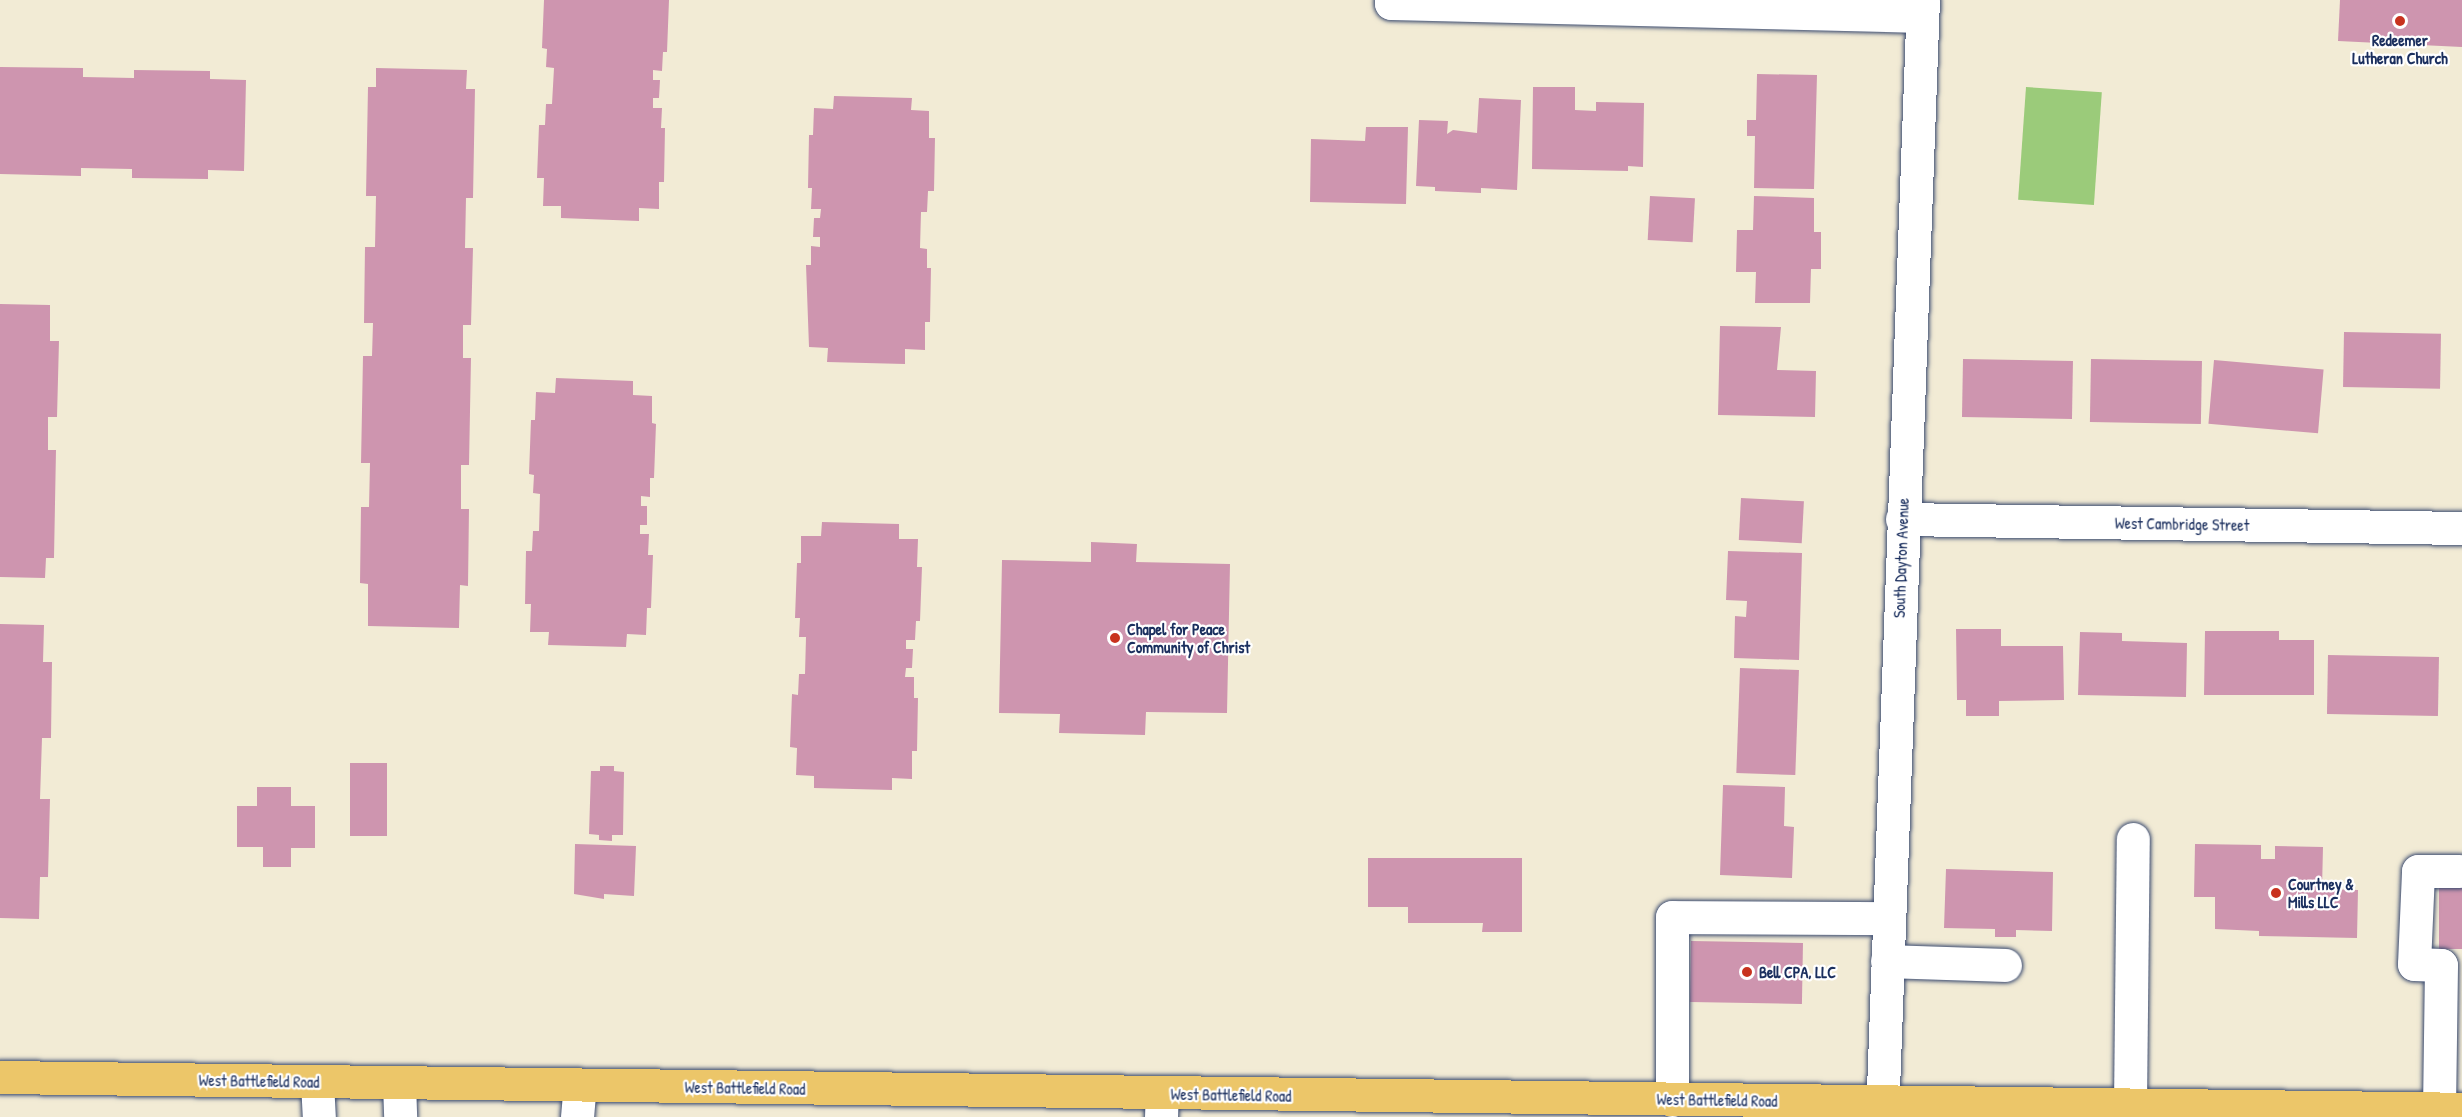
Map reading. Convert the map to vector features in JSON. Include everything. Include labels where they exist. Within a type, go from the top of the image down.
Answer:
[{"type":"main road","name":"West Battlefield Road","points":[[0,1077],[399,1083],[579,1101],[1161,1106],[1672,1100],[1882,1109],[2130,1105],[2451,1109]]},
{"type":"street","points":[[1391,2],[1922,8]]},
{"type":"street","name":"South Dayton Avenue","points":[[1882,1109],[1922,8]]},
{"type":"street","name":"West Cambridge Street","points":[[1902,519],[2462,528]]},
{"type":"street","points":[[2130,1105],[2133,839]]},
{"type":"street","points":[[2451,1109],[2451,966],[2414,964],[2418,870],[2459,870]]},
{"type":"street","points":[[1672,1100],[1672,917],[1888,918]]},
{"type":"street","points":[[1887,961],[2005,965]]},
{"type":"street","points":[[317,1082],[319,1117]]},
{"type":"street","points":[[399,1083],[400,1117]]},
{"type":"green space","points":[[2026,87],[2102,92],[2094,205],[2018,200]]},
{"type":"building","points":[[544,0],[669,0],[667,52],[663,52],[662,71],[653,70],[653,80],[660,80],[659,98],[653,98],[653,108],[662,108],[661,128],[665,128],[664,182],[659,182],[659,209],[639,208],[639,221],[561,218],[561,206],[543,206],[544,178],[537,178],[539,125],[545,125],[546,104],[552,104],[554,68],[546,67],[547,49],[542,48]]},
{"type":"building","name":"Redeemer Lutheran Church","points":[[2340,0],[2462,0],[2462,47],[2338,41]]},
{"type":"building","points":[[0,67],[83,68],[83,77],[134,78],[134,70],[210,71],[210,79],[246,80],[244,171],[208,170],[208,179],[132,178],[132,169],[81,168],[81,176],[0,174]]},
{"type":"building","points":[[376,68],[467,70],[466,89],[475,89],[473,198],[466,198],[465,248],[473,248],[471,325],[463,325],[463,358],[471,358],[469,465],[461,465],[461,509],[469,509],[468,586],[460,585],[459,628],[368,626],[368,584],[360,583],[361,507],[369,507],[370,463],[361,463],[363,356],[372,356],[373,323],[364,323],[365,247],[375,247],[376,196],[366,196],[368,87],[376,87]]},
{"type":"building","points":[[1757,74],[1817,75],[1814,189],[1754,188],[1755,136],[1747,136],[1747,120],[1756,120]]},
{"type":"building","points":[[1533,87],[1575,87],[1575,110],[1596,111],[1596,102],[1644,103],[1643,167],[1628,166],[1628,171],[1532,169]]},
{"type":"building","points":[[834,96],[912,98],[911,110],[929,111],[929,138],[935,138],[934,191],[928,191],[927,212],[921,212],[920,248],[927,249],[927,268],[931,268],[930,322],[925,322],[925,350],[905,349],[905,364],[827,362],[828,348],[809,347],[806,265],[811,265],[811,246],[820,247],[820,237],[813,237],[814,218],[820,218],[821,209],[811,209],[812,188],[808,188],[809,135],[813,135],[814,108],[833,109]]},
{"type":"building","points":[[1479,98],[1521,100],[1517,190],[1481,188],[1481,193],[1435,191],[1435,187],[1416,186],[1419,120],[1448,121],[1447,134],[1453,130],[1477,133]]},
{"type":"building","points":[[1366,127],[1408,127],[1406,204],[1310,202],[1311,139],[1365,141]]},
{"type":"building","points":[[1650,196],[1695,198],[1693,242],[1648,240]]},
{"type":"building","points":[[1754,196],[1814,198],[1814,232],[1821,232],[1821,269],[1811,269],[1810,303],[1755,303],[1756,272],[1736,272],[1737,230],[1753,230]]},
{"type":"building","points":[[0,304],[50,305],[50,341],[59,341],[57,417],[48,417],[48,450],[56,450],[54,558],[46,558],[45,578],[0,577]]},
{"type":"building","points":[[1720,326],[1781,327],[1777,370],[1816,371],[1815,417],[1718,415]]},
{"type":"building","points":[[2344,332],[2441,334],[2440,389],[2343,387]]},
{"type":"building","points":[[1963,359],[2073,361],[2072,419],[1962,417]]},
{"type":"building","points":[[2091,359],[2202,361],[2201,424],[2090,422]]},
{"type":"building","points":[[2214,360],[2324,370],[2318,433],[2208,424]]},
{"type":"building","points":[[556,378],[633,381],[633,395],[652,396],[652,423],[656,424],[654,478],[650,478],[650,497],[641,496],[641,506],[647,506],[647,525],[640,525],[640,534],[649,534],[648,555],[653,555],[651,608],[647,608],[646,635],[627,634],[626,647],[548,645],[549,632],[530,632],[531,604],[525,604],[526,551],[532,551],[533,531],[539,531],[540,494],[533,493],[534,475],[529,474],[531,420],[535,420],[536,392],[555,393]]},
{"type":"building","points":[[1741,498],[1804,501],[1802,543],[1739,540]]},
{"type":"building","points":[[822,522],[899,524],[899,539],[918,539],[917,567],[922,567],[920,621],[916,621],[915,640],[906,640],[906,649],[913,649],[912,668],[906,668],[905,677],[914,677],[914,698],[918,698],[917,751],[912,751],[912,779],[892,778],[892,790],[814,788],[814,776],[796,775],[797,748],[790,747],[792,694],[798,695],[799,674],[805,674],[806,637],[799,637],[800,618],[795,618],[797,563],[801,563],[801,536],[821,536]]},
{"type":"building","name":"Chapel for Peace Community of Christ","points":[[1091,542],[1137,544],[1136,562],[1230,564],[1227,713],[1146,712],[1145,735],[1059,733],[1060,714],[999,713],[1002,560],[1091,562]]},
{"type":"building","points":[[1728,551],[1802,553],[1799,660],[1734,658],[1735,616],[1746,617],[1747,601],[1726,600]]},
{"type":"building","points":[[0,624],[44,625],[43,662],[52,662],[51,738],[42,738],[40,799],[50,799],[48,877],[40,877],[39,919],[0,918]]},
{"type":"building","points":[[1956,629],[2001,629],[2001,646],[2063,646],[2064,700],[1999,701],[1999,716],[1966,716],[1966,700],[1957,700]]},
{"type":"building","points":[[2205,631],[2279,631],[2279,640],[2314,640],[2314,695],[2204,695]]},
{"type":"building","points":[[2080,632],[2122,633],[2122,641],[2187,643],[2186,697],[2078,695]]},
{"type":"building","points":[[2328,655],[2439,657],[2438,716],[2327,714]]},
{"type":"building","points":[[1740,668],[1799,670],[1795,775],[1736,773]]},
{"type":"building","points":[[350,763],[387,763],[387,836],[350,836]]},
{"type":"building","points":[[600,766],[614,766],[614,771],[624,772],[623,835],[612,835],[612,841],[599,840],[599,835],[589,834],[591,771],[600,771]]},
{"type":"building","points":[[1723,785],[1785,787],[1784,826],[1794,827],[1792,878],[1720,875]]},
{"type":"building","points":[[257,787],[291,787],[291,806],[315,806],[315,848],[291,848],[291,867],[263,867],[263,847],[237,847],[237,806],[257,806]]},
{"type":"building","points":[[575,844],[636,846],[634,896],[604,894],[604,899],[574,894]]},
{"type":"building","name":"Courtney & Mills LLC","points":[[2195,844],[2261,845],[2261,859],[2275,859],[2275,846],[2323,847],[2322,889],[2358,890],[2357,938],[2259,936],[2259,931],[2215,929],[2215,897],[2194,897]]},
{"type":"building","points":[[1368,858],[1522,858],[1522,932],[1482,932],[1483,923],[1408,923],[1408,907],[1368,907]]},
{"type":"building","points":[[1946,869],[2053,872],[2052,931],[2016,930],[2016,937],[1995,937],[1995,929],[1944,928]]},
{"type":"building","points":[[2439,888],[2462,888],[2462,949],[2439,949]]},
{"type":"building","name":"Bell CPA, LLC","points":[[1691,941],[1803,943],[1802,1004],[1690,1002]]},
{"type":"place","name":"Redeemer Lutheran Church","points":[[2400,21]]},
{"type":"place","name":"Chapel for Peace Community of Christ","points":[[1115,638]]},
{"type":"place","name":"Courtney & Mills LLC","points":[[2276,893]]},
{"type":"place","name":"Bell CPA, LLC","points":[[1747,972]]}]
